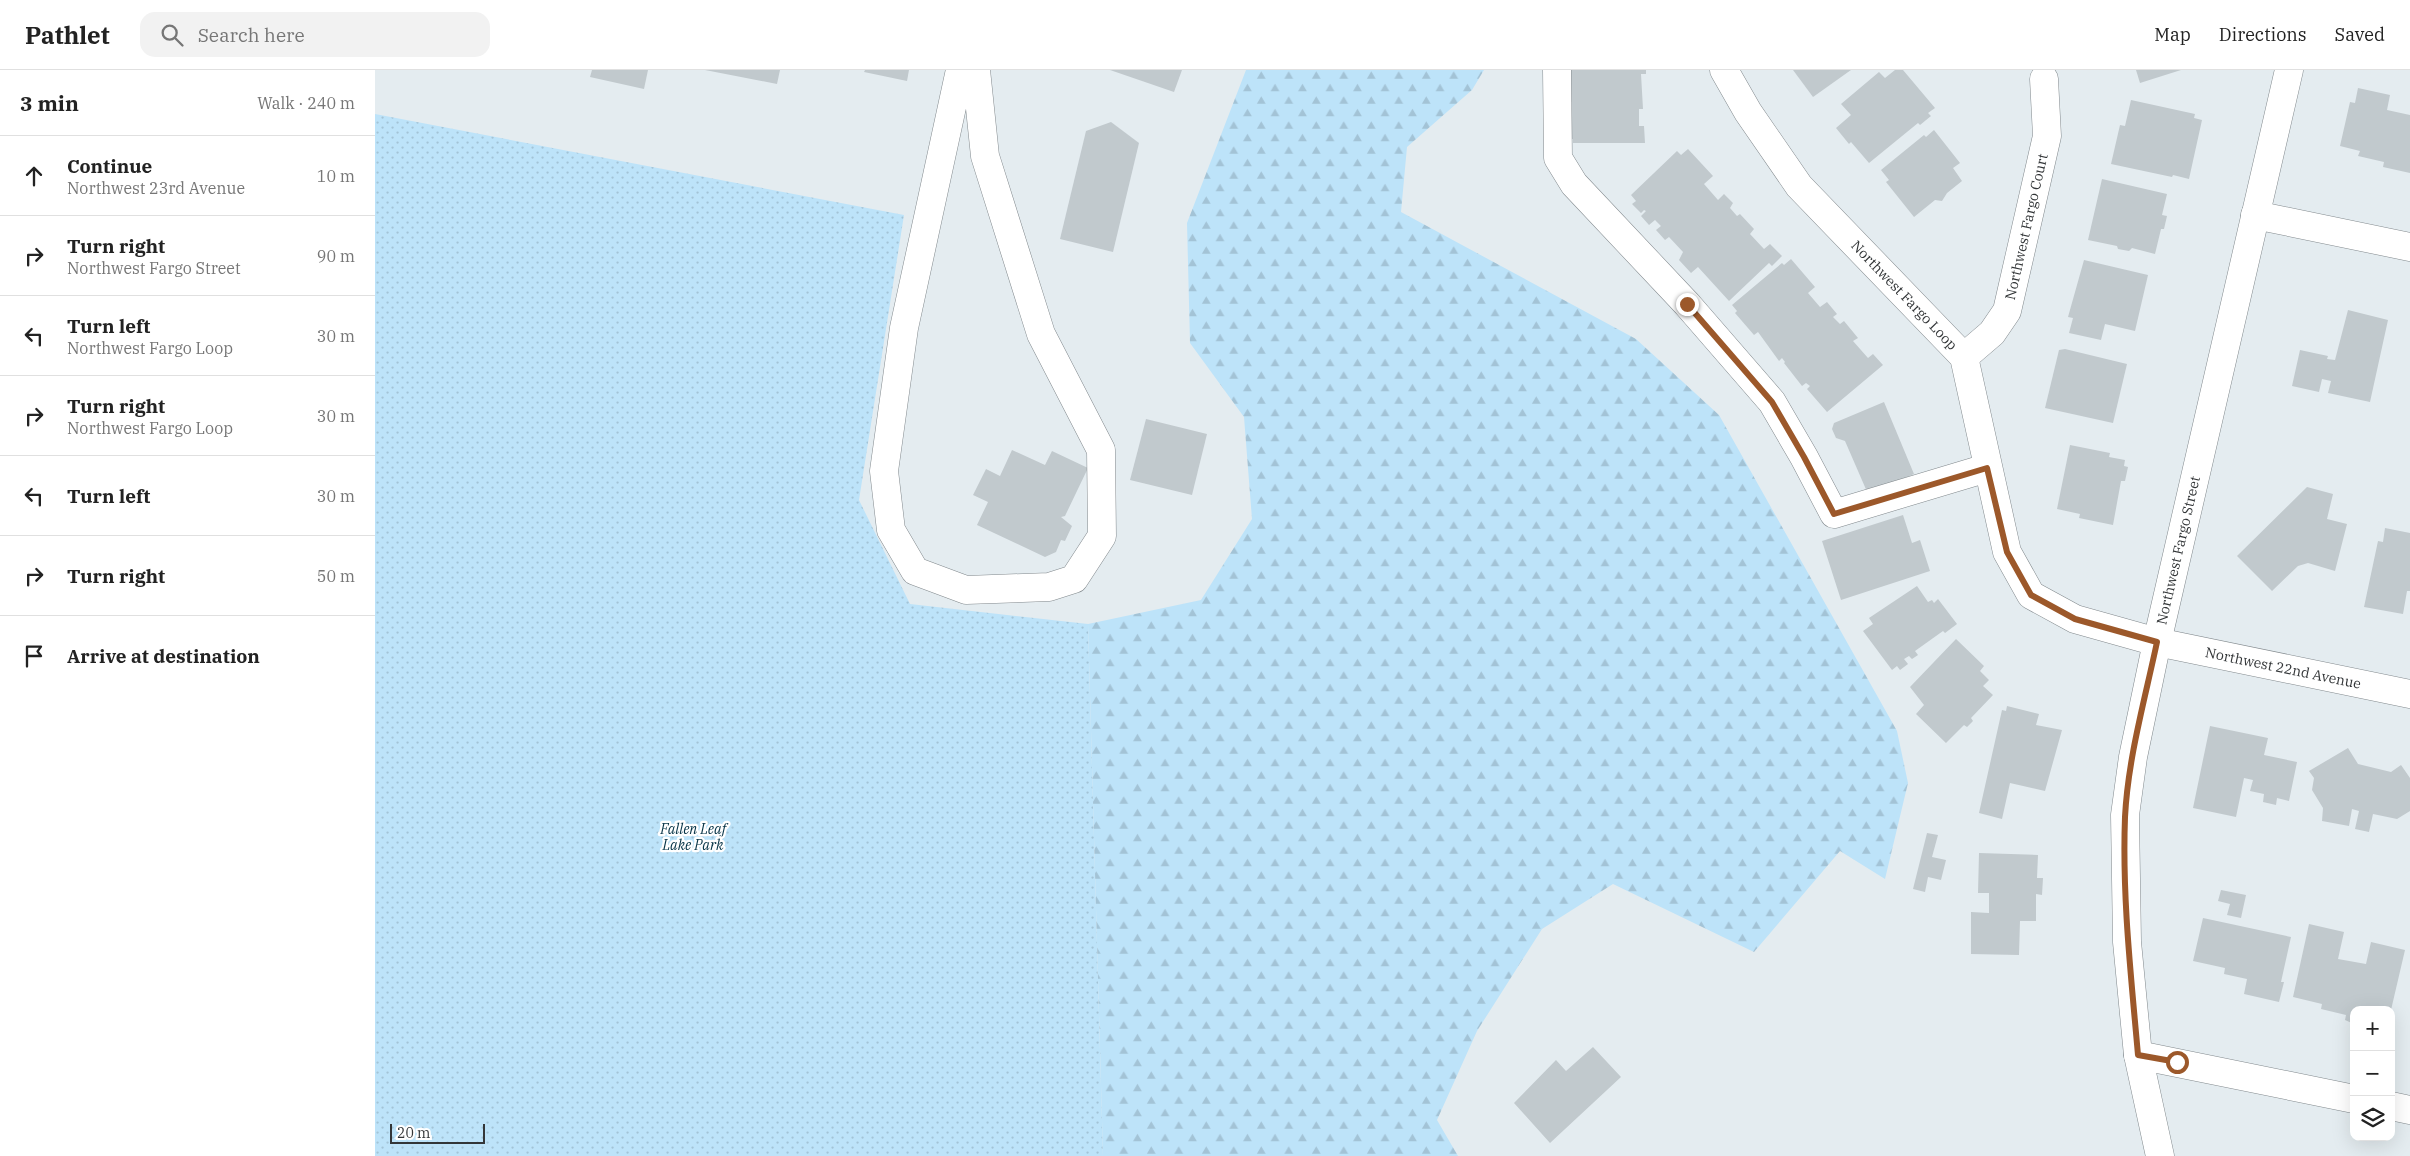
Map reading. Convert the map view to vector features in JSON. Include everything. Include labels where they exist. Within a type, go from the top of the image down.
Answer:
[{"type":"street","points":[[960,70],[904,328],[884,471],[891,530],[915,571],[966,590],[1049,587],[1074,579],[1102,536],[1101,450],[1041,334],[985,156],[976,70]]},
{"type":"street","points":[[1557,70],[1558,158],[1574,184],[1687,304],[1772,402],[1834,514],[1987,468]]},
{"type":"street","name":"Northwest Fargo Loop","points":[[1724,70],[1748,112],[1799,186],[1964,357],[2007,552],[2031,595],[2075,619],[2157,642]]},
{"type":"street","name":"Northwest Fargo Street","points":[[2160,1156],[2138,1055],[2127,942],[2125,815],[2133,757],[2157,642],[2289,70]]},
{"type":"street","name":"Northwest Fargo Court","points":[[1964,357],[1992,333],[2007,311],[2047,136],[2044,79]]},
{"type":"street","points":[[2255,215],[2410,247]]},
{"type":"street","name":"Northwest 22nd Avenue","points":[[2157,642],[2410,694]]},
{"type":"street","points":[[2138,1055],[2350,1097]]},
{"type":"street","points":[[2395,1107],[2410,1110]]},
{"type":"green space","points":[[1246,70],[1484,70],[1472,90],[1407,147],[1401,212],[1636,339],[1719,415],[1897,731],[1908,783],[1885,879],[1840,851],[1754,952],[1613,884],[1542,929],[1477,1031],[1437,1120],[1458,1156],[1103,1156],[1088,624],[1201,600],[1252,519],[1244,417],[1190,343],[1187,223]]},
{"type":"green space","name":"Fallen Leaf Lake Park","points":[[375,114],[904,215],[859,500],[910,604],[1088,624],[1103,1156],[375,1156]]},
{"type":"building","points":[[592,70],[648,70],[644,89],[590,77]]},
{"type":"building","points":[[705,70],[780,70],[777,84]]},
{"type":"building","points":[[865,70],[909,70],[907,81],[864,72]]},
{"type":"building","points":[[1110,70],[1182,70],[1174,92]]},
{"type":"building","points":[[1571,70],[1646,70],[1646,74],[1641,74],[1643,109],[1639,109],[1639,126],[1644,126],[1645,143],[1573,143],[1573,139],[1562,139],[1566,108],[1572,108],[1572,102],[1565,102],[1565,73],[1571,73]]},
{"type":"building","points":[[1793,70],[1851,70],[1813,97]]},
{"type":"building","points":[[1895,70],[1903,70],[1935,108],[1928,113],[1931,116],[1920,125],[1918,123],[1869,163],[1851,142],[1849,144],[1836,128],[1851,115],[1841,104],[1879,72],[1885,78]]},
{"type":"building","points":[[2136,70],[2181,70],[2140,83]]},
{"type":"building","points":[[2358,88],[2390,95],[2387,110],[2410,115],[2410,173],[2383,167],[2384,162],[2358,156],[2360,151],[2340,146],[2350,102],[2355,103]]},
{"type":"building","points":[[2131,100],[2195,114],[2194,118],[2202,120],[2189,179],[2111,164],[2120,125],[2125,126]]},
{"type":"building","points":[[1111,122],[1139,143],[1113,252],[1060,239],[1086,131]]},
{"type":"building","points":[[1934,130],[1960,163],[1953,168],[1962,181],[1947,193],[1942,201],[1935,200],[1914,217],[1886,182],[1889,180],[1881,170],[1924,135],[1926,137]]},
{"type":"building","points":[[1688,149],[1713,176],[1704,184],[1718,200],[1724,194],[1733,203],[1730,208],[1737,216],[1740,214],[1754,229],[1750,234],[1764,249],[1770,244],[1782,256],[1772,266],[1769,263],[1729,301],[1698,267],[1691,273],[1679,260],[1683,252],[1669,237],[1665,240],[1656,230],[1661,226],[1655,220],[1649,225],[1641,216],[1646,211],[1644,210],[1641,213],[1632,204],[1636,201],[1631,195],[1677,151],[1681,155]]},
{"type":"building","points":[[2102,179],[2167,194],[2162,215],[2167,216],[2164,229],[2161,229],[2155,254],[2132,248],[2129,251],[2118,249],[2117,246],[2088,240]]},
{"type":"building","points":[[1791,259],[1815,287],[1808,293],[1820,307],[1827,302],[1837,314],[1833,317],[1840,324],[1844,321],[1858,338],[1853,341],[1868,358],[1873,354],[1883,365],[1827,412],[1807,389],[1810,386],[1806,383],[1802,386],[1782,358],[1779,361],[1758,332],[1754,335],[1735,313],[1737,311],[1732,305],[1782,263],[1784,265]]},
{"type":"building","points":[[2084,260],[2148,275],[2135,331],[2105,324],[2101,340],[2069,333],[2073,318],[2068,317]]},
{"type":"building","points":[[2348,310],[2388,320],[2370,402],[2328,393],[2331,381],[2322,379],[2319,392],[2292,386],[2300,350],[2328,356],[2327,359],[2335,360]]},
{"type":"building","points":[[2065,349],[2127,364],[2113,423],[2045,408],[2059,350]]},
{"type":"building","points":[[1884,402],[1914,474],[1868,494],[1845,441],[1836,438],[1832,429],[1834,423]]},
{"type":"building","points":[[1146,419],[1207,434],[1192,495],[1130,480]]},
{"type":"building","points":[[2070,445],[2110,453],[2109,457],[2125,460],[2124,466],[2128,467],[2125,481],[2121,481],[2113,525],[2079,518],[2080,514],[2057,509]]},
{"type":"building","points":[[1012,450],[1045,465],[1052,451],[1088,468],[1065,516],[1061,517],[1072,526],[1065,541],[1061,540],[1056,552],[1045,557],[977,525],[988,502],[973,495],[986,469],[1000,476]]},
{"type":"building","points":[[2307,487],[2333,494],[2327,519],[2347,524],[2335,571],[2308,563],[2298,566],[2272,591],[2237,556]]},
{"type":"building","points":[[1903,515],[1912,543],[1920,540],[1930,571],[1841,600],[1822,541]]},
{"type":"building","points":[[2385,528],[2410,533],[2410,591],[2407,591],[2403,614],[2364,607],[2378,541],[2383,542]]},
{"type":"building","points":[[1917,586],[1928,602],[1932,600],[1934,603],[1938,599],[1957,624],[1945,633],[1943,631],[1915,651],[1918,655],[1912,659],[1909,656],[1904,659],[1908,664],[1900,670],[1897,666],[1892,670],[1863,631],[1873,624],[1869,618]]},
{"type":"building","points":[[1956,639],[1984,666],[1980,671],[1989,680],[1983,686],[1993,695],[1971,718],[1973,721],[1967,727],[1964,725],[1946,743],[1916,714],[1924,705],[1910,687]]},
{"type":"building","points":[[2007,706],[2039,714],[2036,725],[2062,730],[2045,791],[2010,783],[2002,819],[1979,813],[2002,710],[2006,711]]},
{"type":"building","points":[[2210,726],[2268,738],[2264,755],[2297,762],[2289,801],[2277,798],[2276,805],[2263,802],[2264,794],[2250,791],[2253,780],[2244,778],[2236,817],[2193,808]]},
{"type":"building","points":[[2348,748],[2358,764],[2391,772],[2401,765],[2410,778],[2410,811],[2397,819],[2373,814],[2369,832],[2355,829],[2359,811],[2352,809],[2349,826],[2322,821],[2323,808],[2312,790],[2314,778],[2309,771]]},
{"type":"building","points":[[1927,833],[1938,835],[1932,857],[1946,860],[1941,880],[1928,877],[1925,892],[1913,889]]},
{"type":"building","points":[[1979,853],[2038,855],[2037,878],[2043,878],[2042,895],[2036,894],[2036,921],[2020,921],[2019,955],[1971,954],[1971,912],[1989,913],[1989,893],[1978,893]]},
{"type":"building","points":[[2221,890],[2246,895],[2241,918],[2227,915],[2230,904],[2218,901]]},
{"type":"building","points":[[2203,918],[2291,937],[2281,982],[2284,982],[2279,1002],[2244,994],[2247,979],[2224,974],[2225,968],[2193,961]]},
{"type":"building","points":[[2309,924],[2344,932],[2338,959],[2366,964],[2371,942],[2405,950],[2392,1006],[2350,1006],[2350,1022],[2345,1020],[2346,1015],[2321,1009],[2322,1004],[2293,997]]},
{"type":"building","points":[[1593,1047],[1621,1077],[1550,1143],[1514,1103],[1556,1060],[1566,1071]]},
{"type":"route","points":[[1687,304],[1772,402],[1834,514],[1987,468],[2007,552],[2031,595],[2075,619],[2157,642],[2133,757],[2125,815],[2127,942],[2138,1055],[2177,1062]]}]
